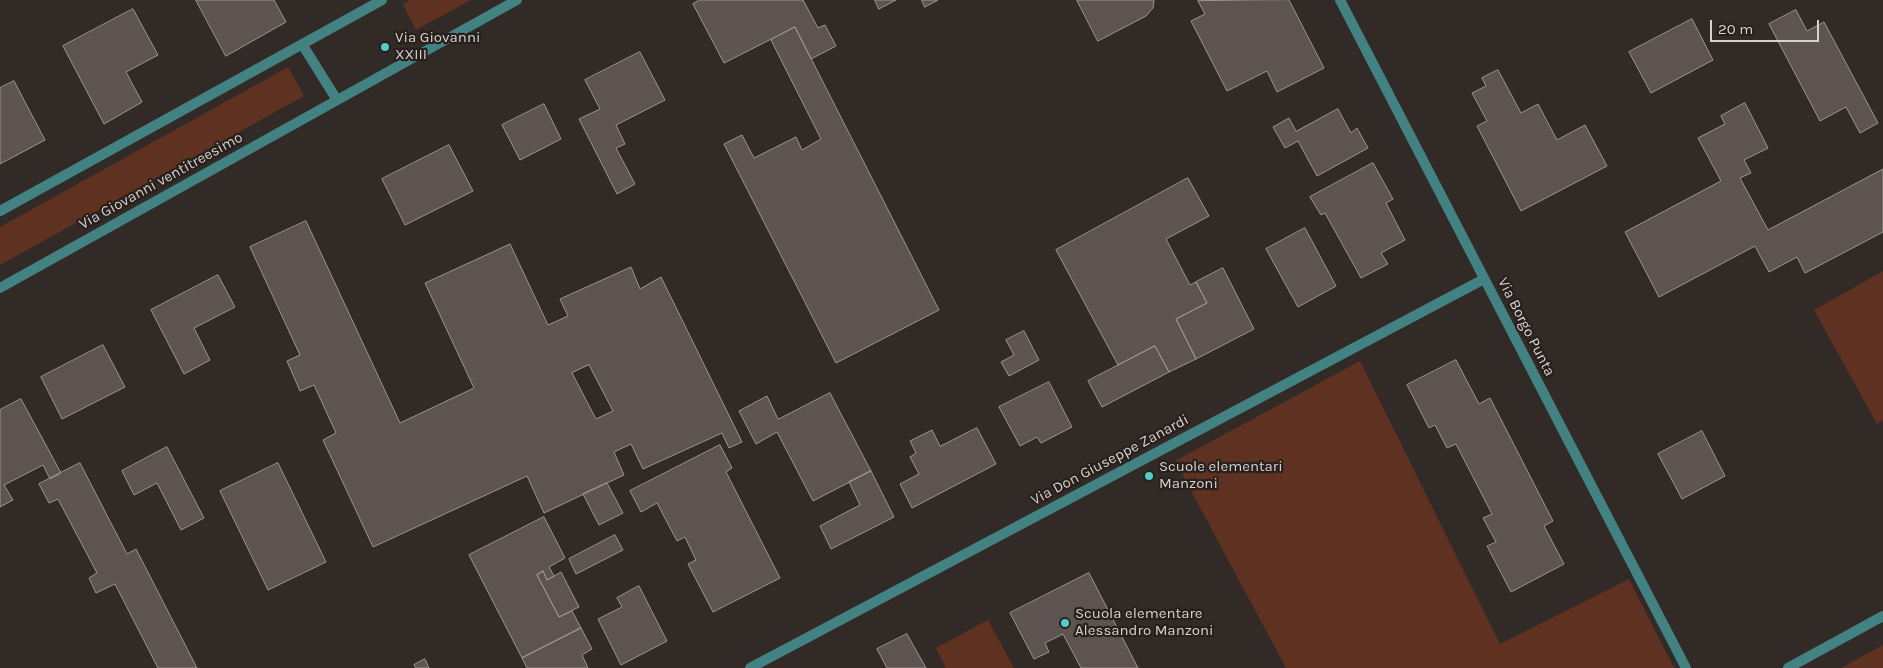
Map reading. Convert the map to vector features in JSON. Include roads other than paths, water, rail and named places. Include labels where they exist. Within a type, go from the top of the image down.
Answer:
[{"type":"street","points":[[0,211],[382,0]]},
{"type":"street","name":"Via Giovanni ventitreesimo","points":[[0,288],[516,0]]},
{"type":"street","name":"Via Borgo Punta","points":[[1340,0],[1686,668]]},
{"type":"street","points":[[302,44],[337,100]]},
{"type":"street","name":"Via Don Giuseppe Zanardi","points":[[750,668],[1484,279]]},
{"type":"street","points":[[1788,668],[1883,616]]},
{"type":"place","name":"Via Giovanni XXIII","points":[[385,47]]},
{"type":"place","name":"Scuole elementari Manzoni","points":[[1149,476]]},
{"type":"place","name":"Scuola elementare Alessandro Manzoni","points":[[1065,623]]}]
